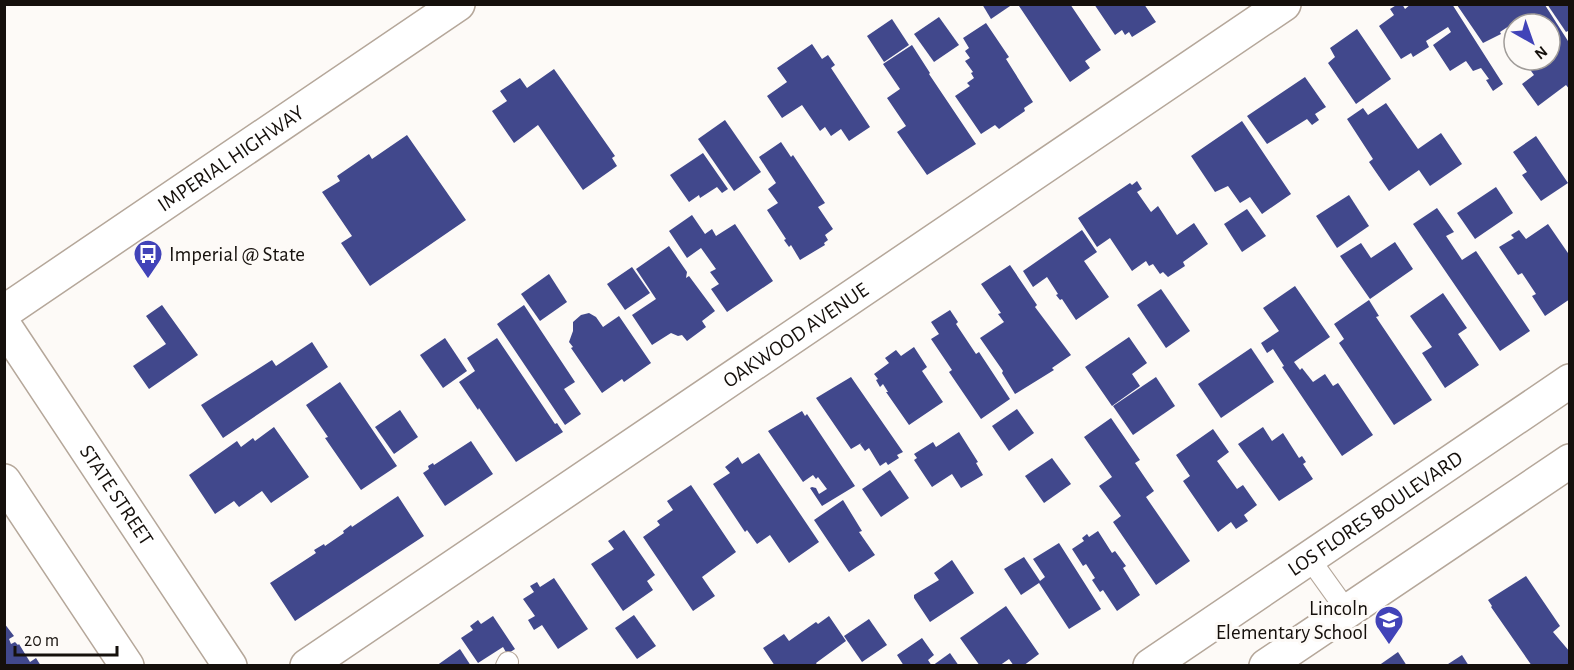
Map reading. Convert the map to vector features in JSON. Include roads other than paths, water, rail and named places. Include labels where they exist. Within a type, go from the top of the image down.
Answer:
[{"type":"street","name":"IMPERIAL HIGHWAY","points":[[4,312],[458,4]]},
{"type":"street","name":"OAKWOOD AVENUE","points":[[307,666],[1284,4]]},
{"type":"street","name":"STATE STREET","points":[[4,325],[230,666]]},
{"type":"street","name":"LOS FLORES BOULEVARD","points":[[1150,666],[1569,381]]},
{"type":"street","points":[[1266,666],[1569,461]]},
{"type":"street","points":[[4,482],[127,666]]},
{"type":"lane","points":[[1309,558],[1347,611]]},
{"type":"place","name":"Imperial @ State","points":[[148,280]]},
{"type":"place","name":"Lincoln Elementary School","points":[[1389,646]]}]
